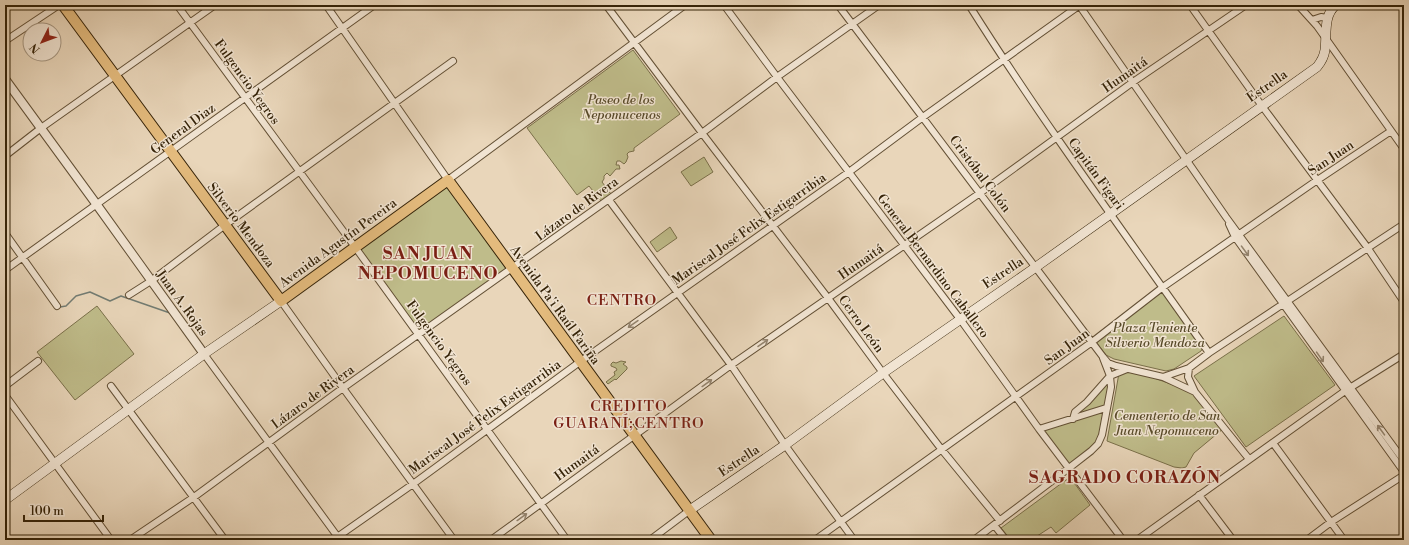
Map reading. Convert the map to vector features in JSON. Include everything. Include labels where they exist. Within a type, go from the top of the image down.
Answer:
[{"type":"highway","name":"Silverio Mendoza","points":[[63,5],[281,301]]},
{"type":"highway","name":"Avenida Agustín Pereira","points":[[281,301],[448,180]]},
{"type":"highway","name":"Avenida Pa'i Raúl Fariña","points":[[448,180],[711,540]]},
{"type":"main road","name":"Estrella","points":[[690,510],[785,445],[883,373],[1317,67],[1323,59],[1328,18],[1336,5]]},
{"type":"main road","name":"Avenida Agustín Pereira","points":[[5,500],[204,354],[281,301]]},
{"type":"street","points":[[5,41],[59,5]]},
{"type":"street","name":"Fulgencio Yegros","points":[[177,5],[488,429],[567,540]]},
{"type":"street","points":[[5,156],[41,128],[215,5]]},
{"type":"street","name":"Avenida Pa'i Raúl Fariña","points":[[326,5],[448,180]]},
{"type":"street","name":"Cerro León","points":[[606,5],[883,373],[942,450],[1000,521]]},
{"type":"street","name":"Avenida Agustín Pereira","points":[[448,180],[685,5]]},
{"type":"street","name":"General Bernardino Caballero","points":[[724,5],[848,172],[960,319],[1039,429],[1123,540]]},
{"type":"street","name":"Cristóbal Colón","points":[[838,5],[1036,266],[1103,357]]},
{"type":"street","name":"Lázaro de Rivera","points":[[130,540],[194,497],[418,334],[702,134],[777,77],[878,5]]},
{"type":"street","name":"Capitán Figari","points":[[969,5],[1003,59],[1057,138],[1210,353]]},
{"type":"street","points":[[1080,5],[1237,235],[1348,390],[1404,473],[1307,540]]},
{"type":"street","name":"Mariscal José Felix Estigarribia","points":[[337,539],[581,361],[848,172],[922,117],[1080,5]]},
{"type":"street","points":[[1190,5],[1316,181],[1366,247],[1404,302]]},
{"type":"street","name":"Humaitá","points":[[491,540],[635,434],[980,193],[1133,82],[1246,5]]},
{"type":"street","points":[[1298,5],[1312,20],[1326,39],[1404,149]]},
{"type":"street","name":"General Diaz","points":[[5,270],[374,6]]},
{"type":"street","points":[[1312,20],[1321,16],[1328,18]]},
{"type":"street","points":[[129,295],[151,281],[225,225],[453,60]]},
{"type":"street","name":"Juan A. Rojas","points":[[5,79],[337,539]]},
{"type":"street","name":"San Juan","points":[[815,540],[1092,342],[1163,287],[1391,131]]},
{"type":"street","points":[[609,200],[678,292],[785,445],[854,540]]},
{"type":"street","points":[[1163,377],[1189,368],[1366,247],[1404,224]]},
{"type":"street","points":[[5,233],[58,306]]},
{"type":"street","name":"Silverio Mendoza","points":[[281,301],[454,540]]},
{"type":"street","points":[[1137,540],[1348,390],[1404,354]]},
{"type":"street","points":[[1103,357],[1108,363],[1163,377],[1195,392]]},
{"type":"street","points":[[974,540],[1091,451],[1098,444],[1102,435],[1111,387],[1110,376],[1103,357]]},
{"type":"street","points":[[5,386],[38,361]]},
{"type":"street","points":[[1189,368],[1188,377],[1195,392],[1249,459]]},
{"type":"street","points":[[1073,419],[1075,412],[1087,402],[1110,376],[1127,369]]},
{"type":"street","points":[[111,386],[225,540]]},
{"type":"street","points":[[1348,390],[1404,461]]},
{"type":"street","points":[[5,395],[111,540]]},
{"type":"street","points":[[1039,429],[1106,408]]},
{"type":"street","points":[[1273,443],[1344,540]]},
{"type":"street","points":[[1199,495],[1233,540]]},
{"type":"street","name":"Estrella","points":[[650,540],[690,510]]},
{"type":"street","points":[[994,525],[1006,540]]},
{"type":"green space","name":"Paseo de los Nepomucenos","points":[[633,50],[680,114],[634,148],[634,151],[629,152],[624,164],[617,161],[616,165],[619,165],[620,169],[616,169],[610,176],[607,173],[604,176],[602,182],[611,194],[601,201],[589,186],[577,195],[527,128]]},
{"type":"green space","points":[[704,157],[713,172],[691,186],[681,172]]},
{"type":"green space","points":[[448,182],[511,269],[419,333],[357,247]]},
{"type":"green space","points":[[670,227],[677,238],[657,252],[650,242]]},
{"type":"green space","name":"Plaza Teniente Silverio Mendoza","points":[[1162,292],[1165,293],[1203,348],[1201,351],[1174,369],[1166,371],[1114,359],[1106,355],[1096,342]]},
{"type":"green space","points":[[97,306],[134,354],[75,400],[37,352]]},
{"type":"green space","points":[[1284,316],[1335,385],[1246,447],[1194,376]]},
{"type":"green space","points":[[621,361],[626,362],[623,364],[627,367],[627,369],[616,380],[615,379],[608,384],[606,382],[615,375],[614,372],[617,370],[611,366],[611,364],[613,362],[616,363]]},
{"type":"green space","name":"Cementerio de San Juan Nepomuceno","points":[[1127,368],[1195,393],[1224,428],[1194,453],[1186,467],[1174,467],[1107,441],[1119,373]]},
{"type":"green space","points":[[1107,381],[1111,387],[1098,444],[1069,468],[1039,429],[1073,419]]},
{"type":"green space","points":[[1070,477],[1090,505],[1056,533],[1051,527],[1031,540],[1011,540],[1001,528]]},
{"type":"waterway","points":[[60,307],[66,306],[76,296],[90,292],[110,301],[121,296],[170,313]]},
{"type":"district","name":"SAN JUAN NEPOMUCENO","points":[[428,264]]},
{"type":"district","name":"CENTRO","points":[[622,300]]},
{"type":"district","name":"CREDITO GUARANÍ;CENTRO","points":[[629,414]]},
{"type":"district","name":"SAGRADO CORAZÓN","points":[[1125,478]]}]
